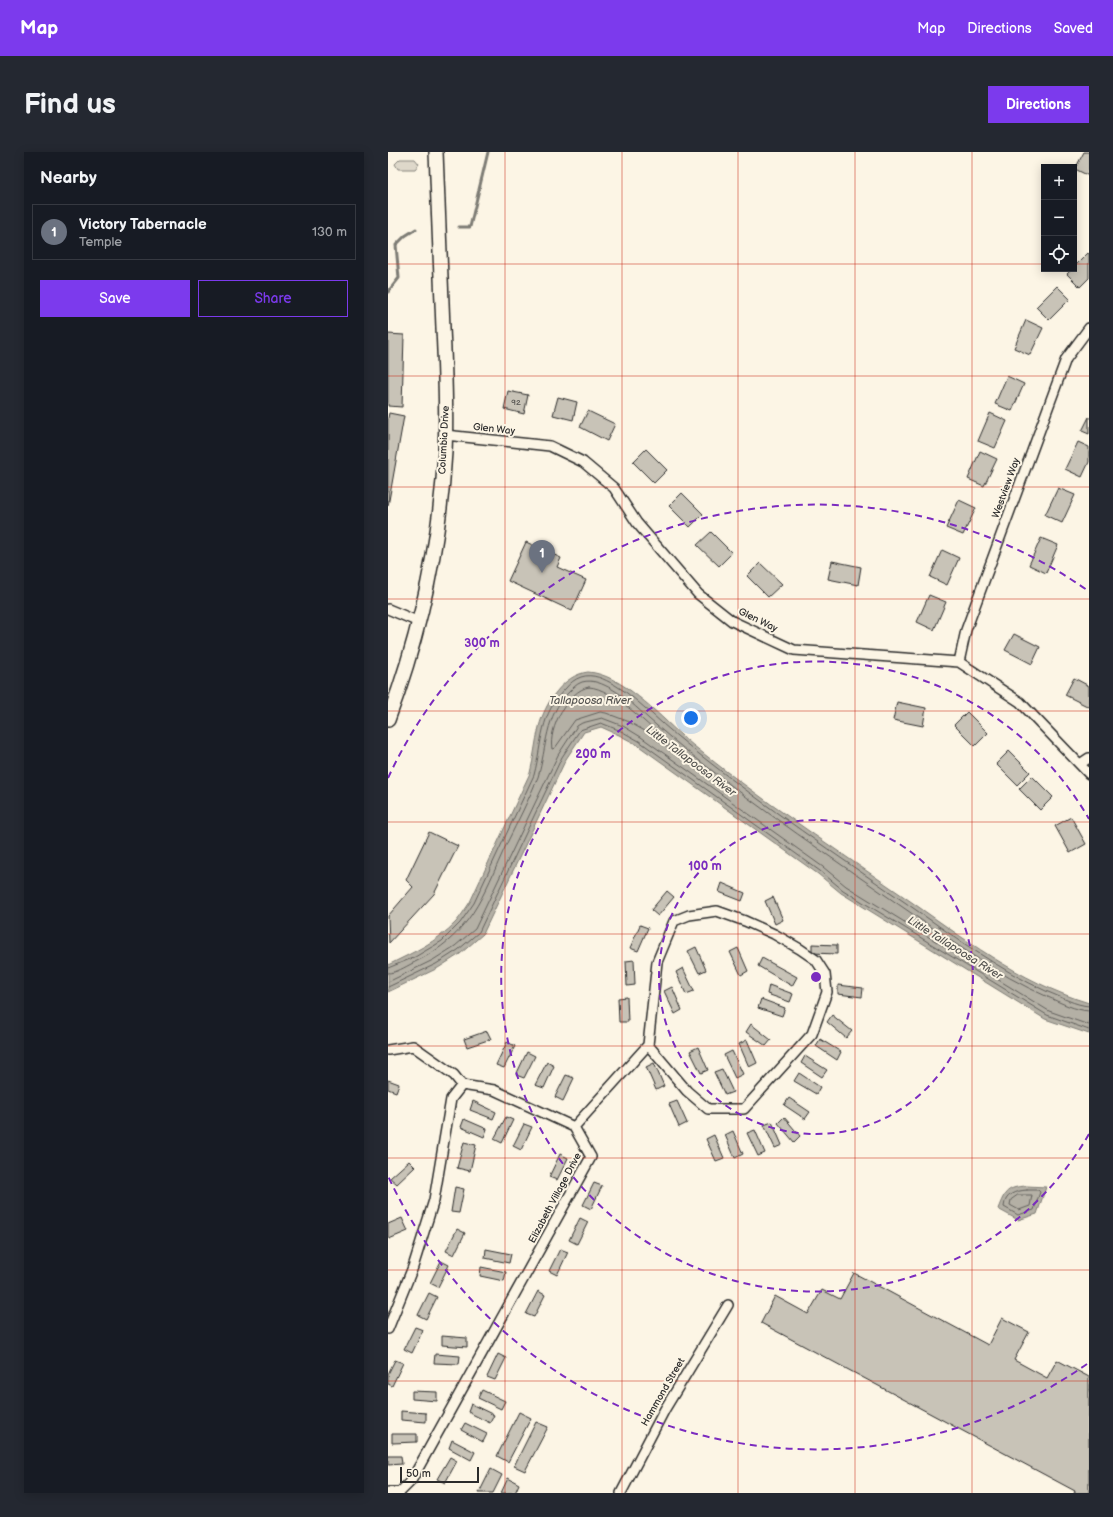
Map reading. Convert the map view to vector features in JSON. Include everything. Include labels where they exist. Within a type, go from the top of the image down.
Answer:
[{"type":"main road","name":"Columbia Drive","points":[[388,720],[403,681],[419,622],[436,543],[445,435],[444,352],[436,152]]},
{"type":"street","name":"Westview Way","points":[[959,662],[966,630],[1066,359],[1089,328]]},
{"type":"street","name":"Glen Way","points":[[445,435],[550,446],[583,462],[614,488],[637,523],[698,594],[732,621],[794,650],[959,662],[1020,702],[1089,774]]},
{"type":"street","points":[[388,609],[419,622]]},
{"type":"street","points":[[1080,764],[1089,758]]},
{"type":"street","points":[[388,1050],[413,1046],[454,1075],[462,1085],[494,1090],[574,1127],[648,1044],[657,962],[674,921],[689,915],[717,911],[745,921],[774,934],[800,949],[816,960],[825,974],[827,992],[812,1034],[744,1109],[708,1109],[687,1091],[648,1044]]},
{"type":"street","points":[[388,1329],[413,1267],[434,1200],[451,1099],[462,1085]]},
{"type":"street","name":"Elizabeth Village Drive","points":[[388,1492],[400,1492],[411,1481],[592,1157],[574,1127]]},
{"type":"street","name":"Hammond Street","points":[[621,1493],[665,1409],[728,1305]]},
{"type":"shaded area","points":[[400,159],[415,159],[419,164],[415,169],[398,169],[395,164]]},
{"type":"water","name":"Tallapoosa River","points":[[588,672],[601,674],[626,687],[687,740],[727,772],[814,835],[969,942],[1015,971],[1063,994],[1089,1003],[1089,1034],[1045,1019],[841,893],[818,874],[636,744],[601,727],[584,732],[566,759],[483,934],[460,954],[438,968],[388,992],[388,965],[441,935],[462,915],[470,902],[530,773],[539,727],[546,709],[556,692],[563,684],[579,674]]},
{"type":"water","points":[[1015,1187],[1046,1187],[1037,1214],[1018,1220],[998,1209],[1008,1191]]},
{"type":"building","points":[[1084,152],[1089,152],[1089,176],[1077,170],[1077,165]]},
{"type":"building","points":[[1088,253],[1089,254],[1089,278],[1080,287],[1067,274],[1069,272],[1077,272],[1077,264]]},
{"type":"building","points":[[1057,286],[1070,299],[1049,320],[1036,307]]},
{"type":"building","points":[[1026,320],[1043,328],[1030,355],[1014,348]]},
{"type":"building","points":[[388,334],[404,335],[402,407],[388,406]]},
{"type":"building","points":[[1007,376],[1024,384],[1012,411],[995,404]]},
{"type":"building","points":[[508,391],[528,395],[524,414],[504,409]]},
{"type":"building","points":[[558,397],[577,402],[573,420],[553,415]]},
{"type":"building","points":[[588,411],[615,424],[607,441],[580,427]]},
{"type":"building","points":[[389,413],[404,416],[388,506],[388,418]]},
{"type":"building","points":[[990,413],[1007,421],[995,448],[978,441]]},
{"type":"building","points":[[1089,417],[1089,434],[1082,431]]},
{"type":"building","points":[[1078,442],[1089,447],[1089,462],[1082,477],[1065,469]]},
{"type":"building","points":[[646,449],[667,470],[654,483],[633,462]]},
{"type":"building","points":[[980,451],[997,459],[984,486],[968,479]]},
{"type":"building","points":[[1058,488],[1075,495],[1062,523],[1045,515]]},
{"type":"building","points":[[682,493],[703,514],[690,527],[669,506]]},
{"type":"building","points":[[959,500],[976,508],[963,535],[946,528]]},
{"type":"building","points":[[711,532],[732,553],[719,566],[697,545]]},
{"type":"building","points":[[1041,538],[1058,545],[1046,573],[1029,565]]},
{"type":"building","points":[[526,542],[561,558],[557,567],[586,580],[572,611],[508,581]]},
{"type":"building","points":[[942,550],[959,558],[947,585],[930,577]]},
{"type":"building","points":[[832,561],[861,567],[858,585],[828,579]]},
{"type":"building","points":[[760,563],[782,584],[768,597],[747,576]]},
{"type":"building","points":[[929,595],[946,602],[934,630],[917,622]]},
{"type":"building","points":[[1014,634],[1040,647],[1032,664],[1005,650]]},
{"type":"building","points":[[1074,678],[1089,686],[1089,707],[1065,695]]},
{"type":"building","points":[[897,702],[926,708],[923,726],[893,720]]},
{"type":"building","points":[[967,712],[988,733],[975,746],[954,725]]},
{"type":"building","points":[[1009,751],[1030,772],[1017,785],[996,764]]},
{"type":"building","points":[[1032,776],[1053,797],[1040,810],[1019,789]]},
{"type":"building","points":[[1071,817],[1086,844],[1070,853],[1055,826]]},
{"type":"building","points":[[429,832],[458,846],[434,894],[389,943],[388,916],[413,887],[406,880]]},
{"type":"building","points":[[722,883],[745,893],[742,901],[719,892]]},
{"type":"building","points":[[667,891],[674,897],[658,916],[651,910]]},
{"type":"building","points":[[773,897],[783,920],[775,924],[765,901]]},
{"type":"building","points":[[640,925],[648,928],[638,951],[630,948]]},
{"type":"building","points":[[812,944],[837,945],[837,954],[812,953]]},
{"type":"building","points":[[696,947],[706,970],[699,973],[688,951]]},
{"type":"building","points":[[738,948],[748,971],[741,975],[730,952]]},
{"type":"building","points":[[762,958],[797,977],[792,986],[758,966]]},
{"type":"building","points":[[634,960],[635,985],[627,986],[626,961]]},
{"type":"building","points":[[683,968],[694,991],[686,994],[676,972]]},
{"type":"building","points":[[769,985],[793,994],[790,1002],[767,994]]},
{"type":"building","points":[[838,985],[863,988],[862,997],[838,994]]},
{"type":"building","points":[[672,987],[682,1010],[675,1014],[664,991]]},
{"type":"building","points":[[627,997],[628,1022],[619,1022],[618,998]]},
{"type":"building","points":[[761,999],[785,1008],[782,1016],[758,1008]]},
{"type":"building","points":[[832,1015],[852,1031],[846,1038],[827,1022]]},
{"type":"building","points":[[751,1024],[771,1040],[766,1046],[746,1032]]},
{"type":"building","points":[[487,1031],[491,1039],[467,1047],[464,1039]]},
{"type":"building","points":[[820,1039],[841,1052],[837,1060],[816,1046]]},
{"type":"building","points":[[747,1040],[757,1063],[749,1067],[739,1044]]},
{"type":"building","points":[[507,1042],[515,1046],[504,1068],[496,1065]]},
{"type":"building","points":[[698,1047],[708,1070],[701,1073],[690,1051]]},
{"type":"building","points":[[732,1051],[743,1074],[735,1078],[724,1055]]},
{"type":"building","points":[[527,1052],[535,1056],[524,1078],[516,1075]]},
{"type":"building","points":[[805,1056],[827,1070],[822,1077],[801,1063]]},
{"type":"building","points":[[547,1062],[554,1066],[544,1088],[535,1085]]},
{"type":"building","points":[[654,1063],[664,1086],[656,1090],[646,1067]]},
{"type":"building","points":[[722,1069],[733,1092],[725,1095],[714,1072]]},
{"type":"building","points":[[799,1073],[820,1087],[816,1094],[794,1081]]},
{"type":"building","points":[[566,1075],[574,1078],[563,1101],[555,1097]]},
{"type":"building","points":[[388,1080],[399,1084],[396,1092],[388,1089]]},
{"type":"building","points":[[789,1098],[810,1112],[805,1119],[784,1105]]},
{"type":"building","points":[[473,1101],[496,1112],[493,1119],[470,1110]]},
{"type":"building","points":[[677,1101],[687,1123],[679,1127],[669,1104]]},
{"type":"building","points":[[506,1117],[513,1120],[502,1143],[494,1139]]},
{"type":"building","points":[[784,1117],[800,1136],[794,1142],[778,1123]]},
{"type":"building","points":[[464,1119],[487,1129],[484,1137],[461,1127]]},
{"type":"building","points":[[772,1122],[782,1145],[775,1148],[764,1125]]},
{"type":"building","points":[[524,1124],[532,1127],[521,1150],[513,1146]]},
{"type":"building","points":[[755,1130],[765,1153],[758,1156],[747,1133]]},
{"type":"building","points":[[733,1131],[743,1154],[735,1158],[725,1135]]},
{"type":"building","points":[[714,1135],[724,1158],[716,1161],[706,1139]]},
{"type":"building","points":[[464,1142],[476,1145],[470,1171],[457,1168]]},
{"type":"building","points":[[560,1154],[568,1158],[557,1180],[549,1177]]},
{"type":"building","points":[[409,1161],[415,1167],[397,1184],[390,1178]]},
{"type":"building","points":[[594,1183],[602,1186],[591,1209],[583,1205]]},
{"type":"building","points":[[455,1187],[464,1189],[459,1213],[451,1212]]},
{"type":"building","points":[[402,1218],[408,1231],[389,1239],[388,1224]]},
{"type":"building","points":[[580,1218],[588,1222],[577,1244],[569,1240]]},
{"type":"building","points":[[457,1229],[465,1233],[454,1255],[446,1251]]},
{"type":"building","points":[[486,1249],[511,1254],[509,1263],[485,1258]]},
{"type":"building","points":[[560,1249],[568,1252],[557,1275],[549,1271]]},
{"type":"building","points":[[441,1261],[449,1265],[438,1287],[430,1283]]},
{"type":"building","points":[[481,1267],[506,1272],[504,1281],[480,1276]]},
{"type":"building","points":[[854,1273],[988,1345],[1002,1318],[1029,1332],[1014,1360],[1047,1378],[1057,1360],[1089,1377],[1089,1493],[1074,1493],[1075,1491],[761,1323],[775,1296],[808,1314],[822,1290],[840,1299]]},
{"type":"building","points":[[538,1291],[545,1295],[534,1317],[526,1314]]},
{"type":"building","points":[[429,1293],[437,1297],[426,1319],[418,1315]]},
{"type":"building","points":[[415,1327],[423,1330],[412,1353],[404,1349]]},
{"type":"building","points":[[442,1336],[467,1338],[467,1347],[442,1345]]},
{"type":"building","points":[[435,1354],[460,1356],[459,1364],[434,1363]]},
{"type":"building","points":[[498,1354],[506,1358],[495,1380],[487,1377]]},
{"type":"building","points":[[395,1360],[403,1363],[392,1386],[388,1384],[388,1374]]},
{"type":"building","points":[[482,1390],[505,1401],[501,1409],[478,1398]]},
{"type":"building","points":[[412,1391],[437,1392],[437,1401],[412,1399]]},
{"type":"building","points":[[471,1404],[494,1415],[490,1423],[468,1412]]},
{"type":"building","points":[[401,1411],[426,1413],[426,1422],[401,1420]]},
{"type":"building","points":[[519,1412],[531,1418],[508,1462],[497,1456]]},
{"type":"building","points":[[536,1422],[548,1427],[525,1471],[514,1466]]},
{"type":"building","points":[[465,1423],[487,1434],[483,1442],[461,1430]]},
{"type":"building","points":[[392,1434],[417,1434],[417,1442],[392,1443]]},
{"type":"building","points":[[452,1440],[475,1452],[471,1460],[449,1448]]},
{"type":"building","points":[[388,1456],[401,1456],[402,1464],[388,1465]]},
{"type":"building","points":[[450,1457],[457,1461],[445,1483],[437,1479]]},
{"type":"building","points":[[491,1469],[502,1475],[493,1493],[479,1493]]},
{"type":"building","points":[[508,1478],[519,1484],[515,1493],[501,1493]]},
{"type":"waterway","points":[[459,227],[470,227],[488,152]]},
{"type":"waterway","points":[[388,292],[399,278],[396,245],[405,236],[416,229]]},
{"type":"place","name":"Victory Tabernacle","points":[[542,573]]},
{"type":"water label","name":"Little Tallapoosa River","points":[[691,761]]},
{"type":"water label","name":"Little Tallapoosa River","points":[[955,948]]}]
